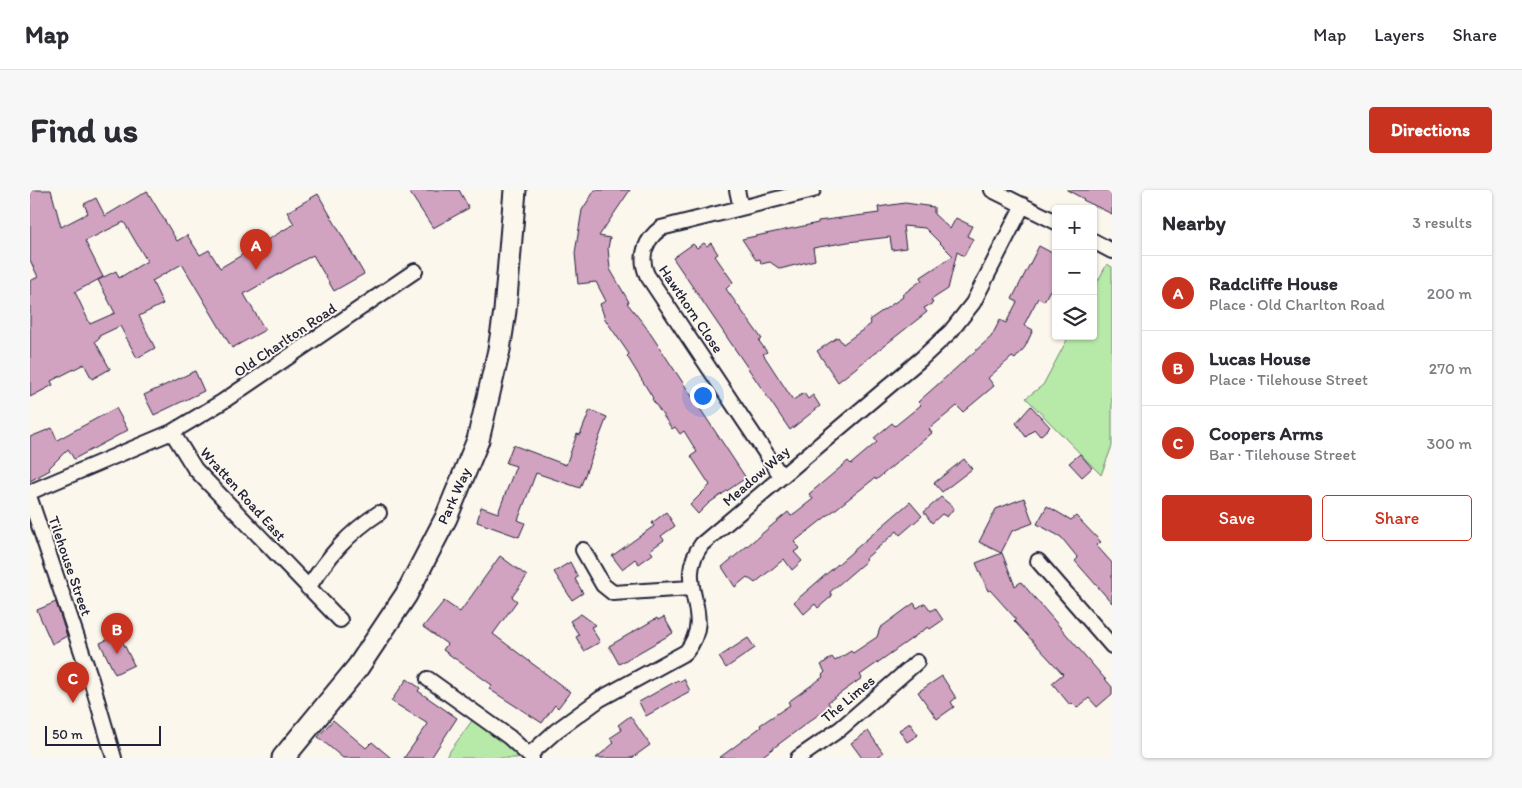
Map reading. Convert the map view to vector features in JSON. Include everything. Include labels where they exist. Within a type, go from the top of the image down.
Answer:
[{"type":"main road","name":"Park Way","points":[[283,758],[358,667],[406,595],[446,518],[478,440],[499,350],[505,311],[515,190]]},
{"type":"street","points":[[737,190],[741,208]]},
{"type":"street","name":"Hawthorn Close","points":[[781,476],[647,275],[643,259],[647,243],[661,228],[813,190]]},
{"type":"street","points":[[992,190],[1052,220]]},
{"type":"street","name":"Meadow Way","points":[[531,756],[556,731],[600,700],[686,652],[694,640],[699,626],[697,606],[691,588],[692,564],[702,544],[921,359],[951,331],[973,303],[1023,205]]},
{"type":"street","points":[[1097,243],[1112,251]]},
{"type":"street","name":"Old Charlton Road","points":[[172,432],[222,402],[415,272]]},
{"type":"street","points":[[30,492],[172,432]]},
{"type":"street","name":"Wratten Road East","points":[[172,432],[195,469],[340,620]]},
{"type":"street","name":"Tilehouse Street","points":[[30,499],[90,676],[114,758]]},
{"type":"street","points":[[308,588],[326,559],[357,528],[379,513]]},
{"type":"street","points":[[583,550],[603,585],[613,593],[691,588]]},
{"type":"street","points":[[1038,561],[1112,646]]},
{"type":"street","name":"The Limes","points":[[798,758],[840,729],[917,662]]},
{"type":"street","points":[[428,679],[509,737],[531,756]]},
{"type":"green space","points":[[1107,264],[1112,267],[1112,446],[1101,475],[1026,398],[1043,385],[1067,340],[1097,340],[1097,283]]},
{"type":"green space","points":[[474,718],[525,758],[445,758]]},
{"type":"building","points":[[30,190],[51,190],[61,227],[88,213],[84,204],[96,198],[105,216],[147,191],[177,241],[187,235],[200,255],[209,250],[220,268],[294,224],[287,212],[318,194],[364,274],[334,291],[313,255],[244,294],[265,330],[232,348],[182,264],[152,281],[163,304],[139,316],[155,348],[137,358],[120,326],[99,336],[100,338],[95,341],[110,369],[92,379],[84,364],[51,381],[53,385],[30,397],[30,281],[38,277],[30,260]],"holes":[[[124,222],[147,261],[119,278],[116,271],[98,280],[115,313],[90,324],[75,292],[103,277],[85,241]]]},
{"type":"building","points":[[408,190],[459,190],[469,208],[433,228]]},
{"type":"building","points":[[595,190],[630,190],[599,236],[610,238],[608,248],[610,269],[629,302],[627,303],[646,327],[746,478],[709,503],[698,514],[690,505],[710,485],[691,456],[697,452],[684,431],[680,434],[675,427],[672,429],[652,399],[627,356],[629,354],[605,319],[600,304],[606,301],[596,282],[578,284],[575,253],[582,210]]},
{"type":"building","points":[[1067,190],[1112,190],[1112,214],[1097,207],[1097,205],[1083,200]]},
{"type":"building","points":[[905,203],[934,207],[934,214],[950,229],[956,218],[972,226],[967,236],[973,239],[964,256],[957,252],[948,289],[931,300],[933,303],[924,308],[927,312],[838,382],[817,351],[838,337],[843,344],[871,324],[869,320],[903,297],[902,295],[922,280],[921,277],[953,256],[925,228],[903,226],[906,248],[892,250],[890,237],[848,242],[813,248],[815,260],[780,269],[770,262],[761,264],[760,259],[756,260],[742,239],[818,223],[818,221],[879,213],[878,207]]},
{"type":"building","points":[[704,243],[707,246],[711,243],[718,254],[715,256],[733,282],[726,289],[762,339],[759,341],[767,352],[763,354],[793,400],[804,393],[808,399],[813,395],[820,406],[790,430],[673,258],[693,244],[697,248]]},
{"type":"building","points":[[1039,246],[1052,253],[1052,291],[1050,290],[1044,301],[1038,298],[1024,325],[1033,330],[1025,347],[1015,359],[1012,357],[988,378],[994,386],[963,412],[957,406],[929,429],[932,433],[876,480],[875,478],[794,542],[800,548],[794,552],[802,561],[792,570],[784,559],[755,583],[747,577],[735,587],[722,567],[788,512],[791,516],[813,499],[809,494],[848,461],[851,464],[877,442],[874,438],[892,423],[895,426],[921,405],[918,402],[991,337],[1000,320],[1006,323],[1017,302],[1012,299]]},
{"type":"building","points":[[195,371],[204,391],[154,415],[144,395]]},
{"type":"building","points":[[1031,406],[1050,427],[1040,436],[1034,429],[1026,437],[1016,423]]},
{"type":"building","points":[[116,408],[128,430],[74,459],[68,449],[49,468],[50,470],[30,481],[30,437],[52,428],[57,440]]},
{"type":"building","points":[[590,410],[607,417],[580,488],[536,473],[518,520],[525,523],[519,537],[477,522],[481,507],[498,513],[516,466],[506,463],[513,445],[566,465],[577,434],[580,435]]},
{"type":"building","points":[[1080,454],[1092,468],[1082,477],[1069,463]]},
{"type":"building","points":[[964,459],[972,469],[942,492],[934,483]]},
{"type":"building","points":[[941,497],[954,508],[947,517],[942,514],[932,523],[924,512]]},
{"type":"building","points":[[1024,498],[1033,523],[1012,531],[1001,553],[979,542],[996,509]]},
{"type":"building","points":[[910,502],[922,516],[900,535],[897,531],[830,592],[832,596],[818,608],[815,604],[804,614],[794,602]]},
{"type":"building","points":[[1047,506],[1071,520],[1076,516],[1101,542],[1096,545],[1112,563],[1112,603],[1075,561],[1078,558],[1061,537],[1037,524]]},
{"type":"building","points":[[666,512],[675,526],[661,536],[664,540],[650,550],[653,554],[639,564],[635,559],[622,569],[612,556],[654,526],[652,523]]},
{"type":"building","points":[[1002,553],[1015,586],[1021,582],[1112,687],[1112,694],[1097,707],[1089,698],[1077,708],[1072,703],[1070,705],[1052,683],[1063,674],[1014,621],[1016,619],[990,590],[988,591],[976,563]]},
{"type":"building","points":[[500,556],[527,576],[512,597],[517,601],[493,634],[570,692],[558,708],[555,705],[542,723],[489,689],[492,685],[443,650],[447,644],[423,627],[444,601],[460,612]]},
{"type":"building","points":[[570,562],[578,577],[575,579],[583,593],[572,600],[554,572]]},
{"type":"building","points":[[56,602],[67,636],[52,644],[37,610]]},
{"type":"building","points":[[914,603],[917,608],[925,603],[931,611],[935,608],[943,620],[930,629],[928,627],[860,675],[862,678],[828,702],[830,706],[760,758],[719,758],[761,727],[760,725],[790,705],[788,702],[823,677],[822,675],[825,672],[821,665],[832,657],[835,661],[851,651],[853,653],[877,637],[880,628]]},
{"type":"building","points":[[581,614],[596,625],[591,627],[600,642],[584,651],[576,637],[579,635],[570,621]]},
{"type":"building","points":[[664,617],[673,633],[619,664],[609,646],[657,618],[658,620]]},
{"type":"building","points":[[119,634],[134,665],[115,674],[100,643]]},
{"type":"building","points":[[748,638],[755,648],[726,668],[719,657]]},
{"type":"building","points":[[942,676],[956,698],[951,702],[954,707],[937,719],[918,692]]},
{"type":"building","points":[[407,679],[420,688],[418,691],[457,718],[431,758],[404,758],[428,724],[391,701]]},
{"type":"building","points":[[684,679],[690,691],[646,716],[639,702],[678,680],[679,682]]},
{"type":"building","points":[[630,716],[650,745],[632,758],[596,758],[614,743],[610,738],[622,730],[618,725]]},
{"type":"building","points":[[333,720],[366,748],[372,742],[391,758],[343,758],[318,737]]},
{"type":"building","points":[[910,723],[918,735],[907,742],[899,730]]},
{"type":"building","points":[[868,731],[883,753],[876,758],[862,758],[851,743]]},
{"type":"place","name":"Radcliffe House","points":[[256,270]]},
{"type":"place","name":"Lucas House","points":[[117,654]]},
{"type":"place","name":"Coopers Arms","points":[[73,703]]}]
